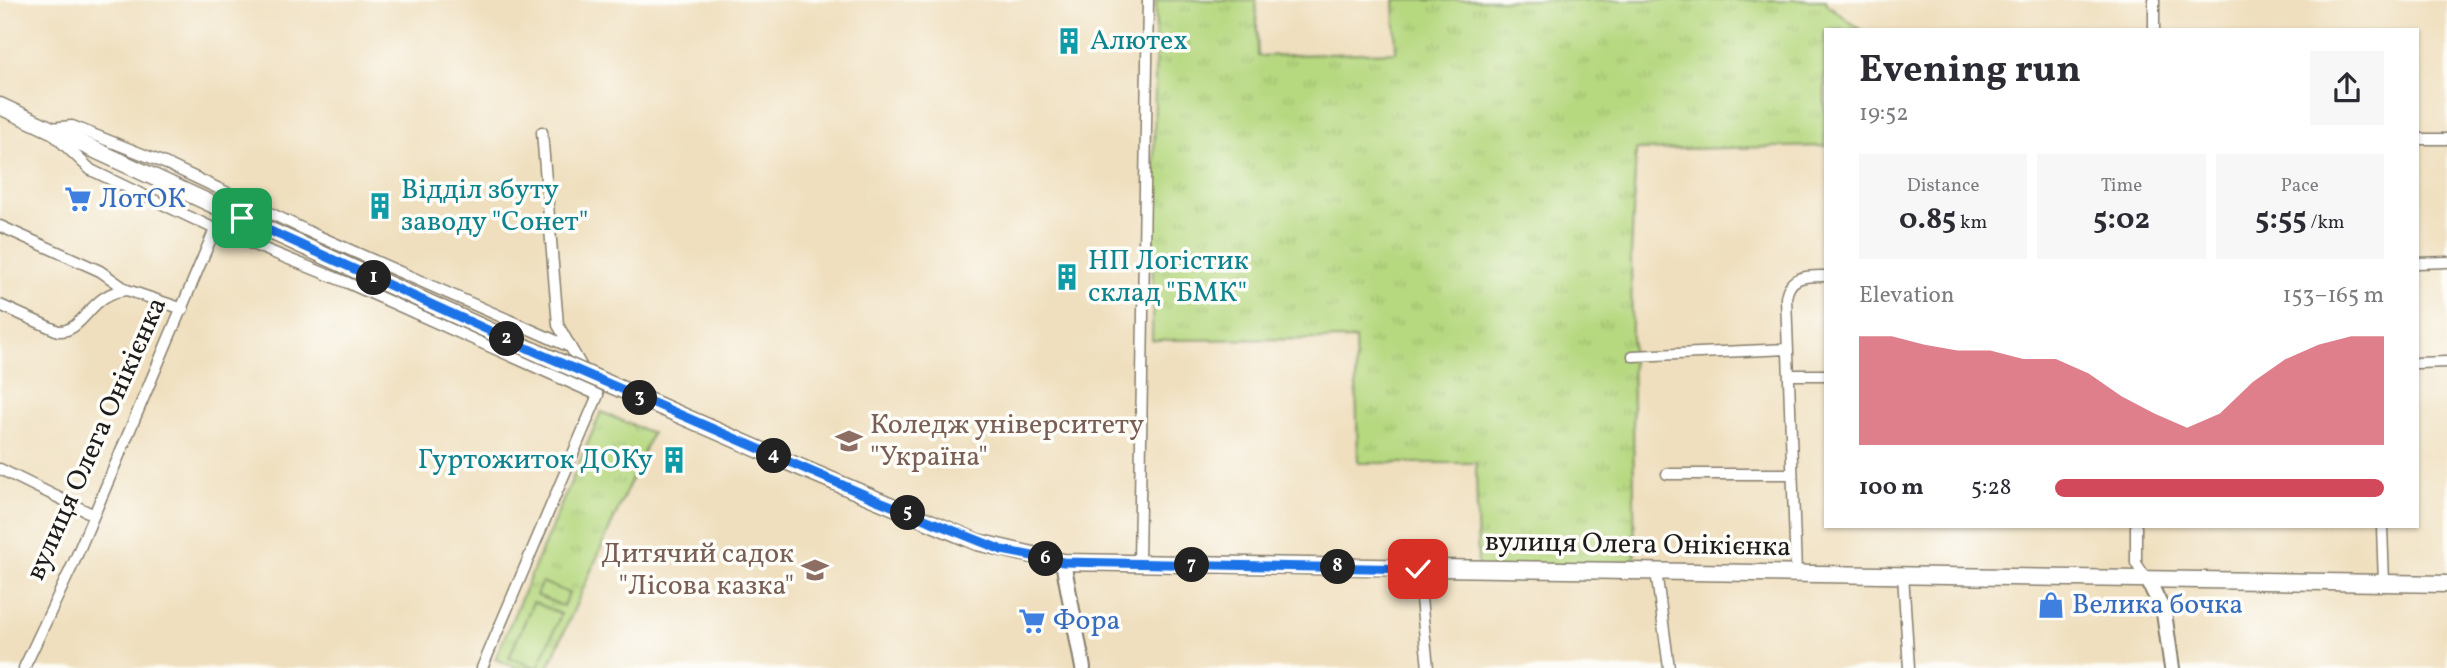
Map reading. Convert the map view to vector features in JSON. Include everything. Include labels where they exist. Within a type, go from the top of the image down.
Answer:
[{"type":"main road","name":"вулиця Олега Онікієнка","points":[[0,106],[536,352],[783,460],[977,542],[1063,562],[2447,584]]},
{"type":"main road","points":[[1063,562],[1083,668]]},
{"type":"main road","points":[[2148,580],[2164,613],[2172,668]]},
{"type":"street","points":[[1139,564],[1148,0]]},
{"type":"street","points":[[2154,0],[2154,28]]},
{"type":"street","points":[[47,128],[72,126],[167,164],[360,254],[570,347]]},
{"type":"street","points":[[47,128],[91,170],[215,229],[348,283],[598,396]]},
{"type":"street","points":[[542,132],[558,325],[598,396]]},
{"type":"street","points":[[2419,139],[2447,139]]},
{"type":"street","points":[[0,226],[100,271],[127,290],[183,309]]},
{"type":"street","name":"вулиця Олега Онікієнка","points":[[24,668],[94,515],[215,229]]},
{"type":"street","points":[[348,283],[360,254]]},
{"type":"street","points":[[2419,262],[2447,262]]},
{"type":"street","points":[[1796,572],[1786,298],[1791,283],[1804,276],[1824,276]]},
{"type":"street","points":[[0,305],[58,331],[67,332],[92,305],[113,290],[127,290]]},
{"type":"street","points":[[1633,356],[1788,349]]},
{"type":"street","points":[[2419,363],[2447,362]]},
{"type":"street","points":[[1789,375],[1824,375]]},
{"type":"street","points":[[482,668],[598,396]]},
{"type":"street","points":[[0,469],[94,515]]},
{"type":"street","points":[[1667,474],[1791,474]]},
{"type":"street","points":[[2136,528],[2136,563],[2148,580]]},
{"type":"street","points":[[2382,528],[2384,583]]},
{"type":"street","points":[[1418,569],[1428,668]]},
{"type":"street","points":[[1656,571],[1669,668]]},
{"type":"street","points":[[1903,575],[1909,668]]},
{"type":"green space","points":[[1156,0],[1256,0],[1258,56],[1396,52],[1394,0],[1826,0],[1828,5],[1858,28],[1824,28],[1824,146],[1636,150],[1631,255],[1635,571],[1478,569],[1476,463],[1358,463],[1355,339],[1152,340]]},
{"type":"green space","points":[[601,412],[652,433],[548,668],[517,668],[495,659]]},
{"type":"green space","points":[[542,582],[569,593],[563,606],[536,595]]},
{"type":"green space","points":[[533,602],[561,614],[538,668],[509,658]]},
{"type":"place","name":"Алютех","points":[[1069,41]]},
{"type":"place","name":"ЛотОК","points":[[78,199]]},
{"type":"place","name":"Відділ збуту заводу \"Сонет\"","points":[[380,206]]},
{"type":"place","name":"НП Логістик склад \"БМК\"","points":[[1067,277]]},
{"type":"place","name":"Коледж університету \"Україна\"","points":[[849,441]]},
{"type":"place","name":"Гуртожиток ДОКу","points":[[674,460]]},
{"type":"place","name":"Дитячий садок \"Лісова казка\"","points":[[815,570]]},
{"type":"place","name":"Велика бочка","points":[[2051,605]]},
{"type":"place","name":"Фора","points":[[1032,621]]},
{"type":"route","points":[[242,218],[536,352],[877,500],[1002,550],[1063,562],[1418,569]]}]
